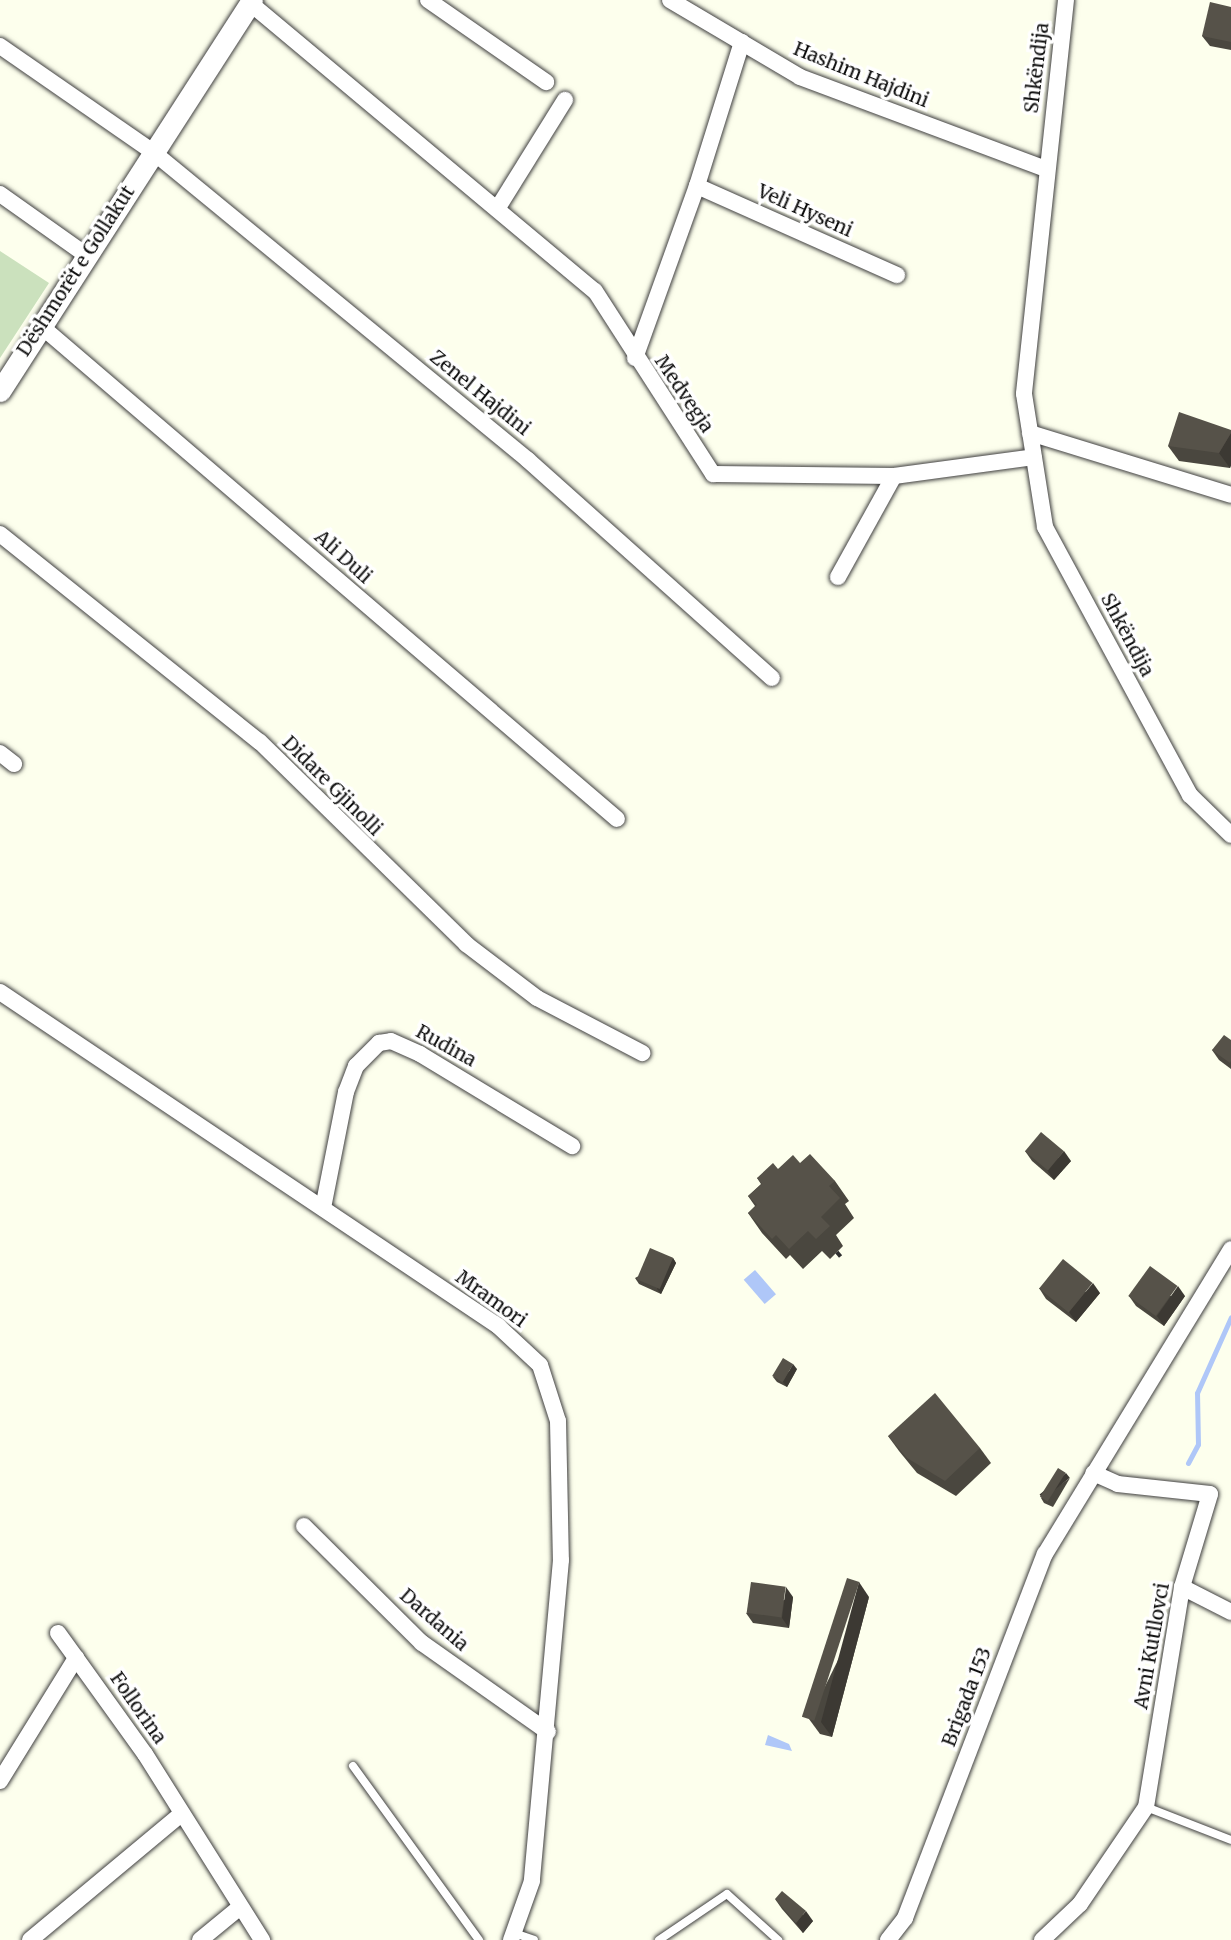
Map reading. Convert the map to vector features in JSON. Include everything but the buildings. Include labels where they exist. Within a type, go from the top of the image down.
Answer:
[{"type":"street","points":[[428,0],[546,82]]},
{"type":"street","name":"Hashim Hajdini","points":[[670,0],[800,76],[1046,169]]},
{"type":"street","name":"Shkëndija","points":[[1066,0],[1024,394],[1045,527],[1189,796],[1231,835]]},
{"type":"street","name":"Dëshmorët e Gollakut","points":[[0,391],[251,2]]},
{"type":"street","name":"Medvegja","points":[[251,2],[499,206],[595,291],[635,358],[713,474],[894,476],[1034,457]]},
{"type":"street","points":[[635,358],[697,186],[742,42]]},
{"type":"street","points":[[0,46],[152,152]]},
{"type":"street","points":[[499,206],[565,100]]},
{"type":"street","name":"Zenel Hajdini","points":[[152,152],[528,460],[772,678]]},
{"type":"street","name":"Veli Hyseni","points":[[697,186],[897,275]]},
{"type":"street","points":[[0,194],[86,255]]},
{"type":"street","name":"Ali Duli","points":[[41,326],[617,819]]},
{"type":"street","points":[[1030,433],[1231,495]]},
{"type":"street","points":[[838,577],[894,476]]},
{"type":"street","name":"Didare Gjinolli","points":[[0,534],[260,742],[466,944],[537,998],[642,1053]]},
{"type":"street","points":[[0,753],[14,764]]},
{"type":"street","name":"Mramori","points":[[0,992],[498,1326],[540,1365],[558,1435],[561,1560],[533,1881],[513,1936]]},
{"type":"street","name":"Rudina","points":[[323,1208],[346,1092],[356,1066],[379,1043],[391,1041],[420,1054],[572,1146]]},
{"type":"street","name":"Brigada 153","points":[[888,1940],[905,1918],[1045,1554],[1231,1249]]},
{"type":"street","name":"Avni Kutllovci","points":[[1042,1940],[1080,1904],[1146,1807],[1182,1587],[1210,1494],[1118,1484],[1093,1473]]},
{"type":"street","name":"Dardania","points":[[304,1526],[422,1643],[548,1732]]},
{"type":"street","points":[[1182,1587],[1231,1612]]},
{"type":"street","name":"Follorina","points":[[58,1633],[181,1814],[262,1940]]},
{"type":"street","points":[[0,1781],[76,1658]]},
{"type":"street","points":[[30,1940],[181,1814]]},
{"type":"street","points":[[200,1940],[239,1908]]},
{"type":"lane","points":[[353,1766],[479,1940]]},
{"type":"lane","points":[[1146,1807],[1231,1840]]},
{"type":"lane","points":[[659,1940],[727,1894],[778,1940]]},
{"type":"lane","points":[[513,1936],[534,1940]]},
{"type":"path","points":[[837,1252],[841,1257]]},
{"type":"green space","points":[[0,251],[49,283],[0,358]]},
{"type":"water","points":[[755,1270],[776,1294],[765,1304],[744,1280]]},
{"type":"water","points":[[768,1735],[789,1744],[792,1751],[765,1745]]},
{"type":"waterway","points":[[1188,1463],[1198,1444],[1197,1393],[1231,1317]]}]
